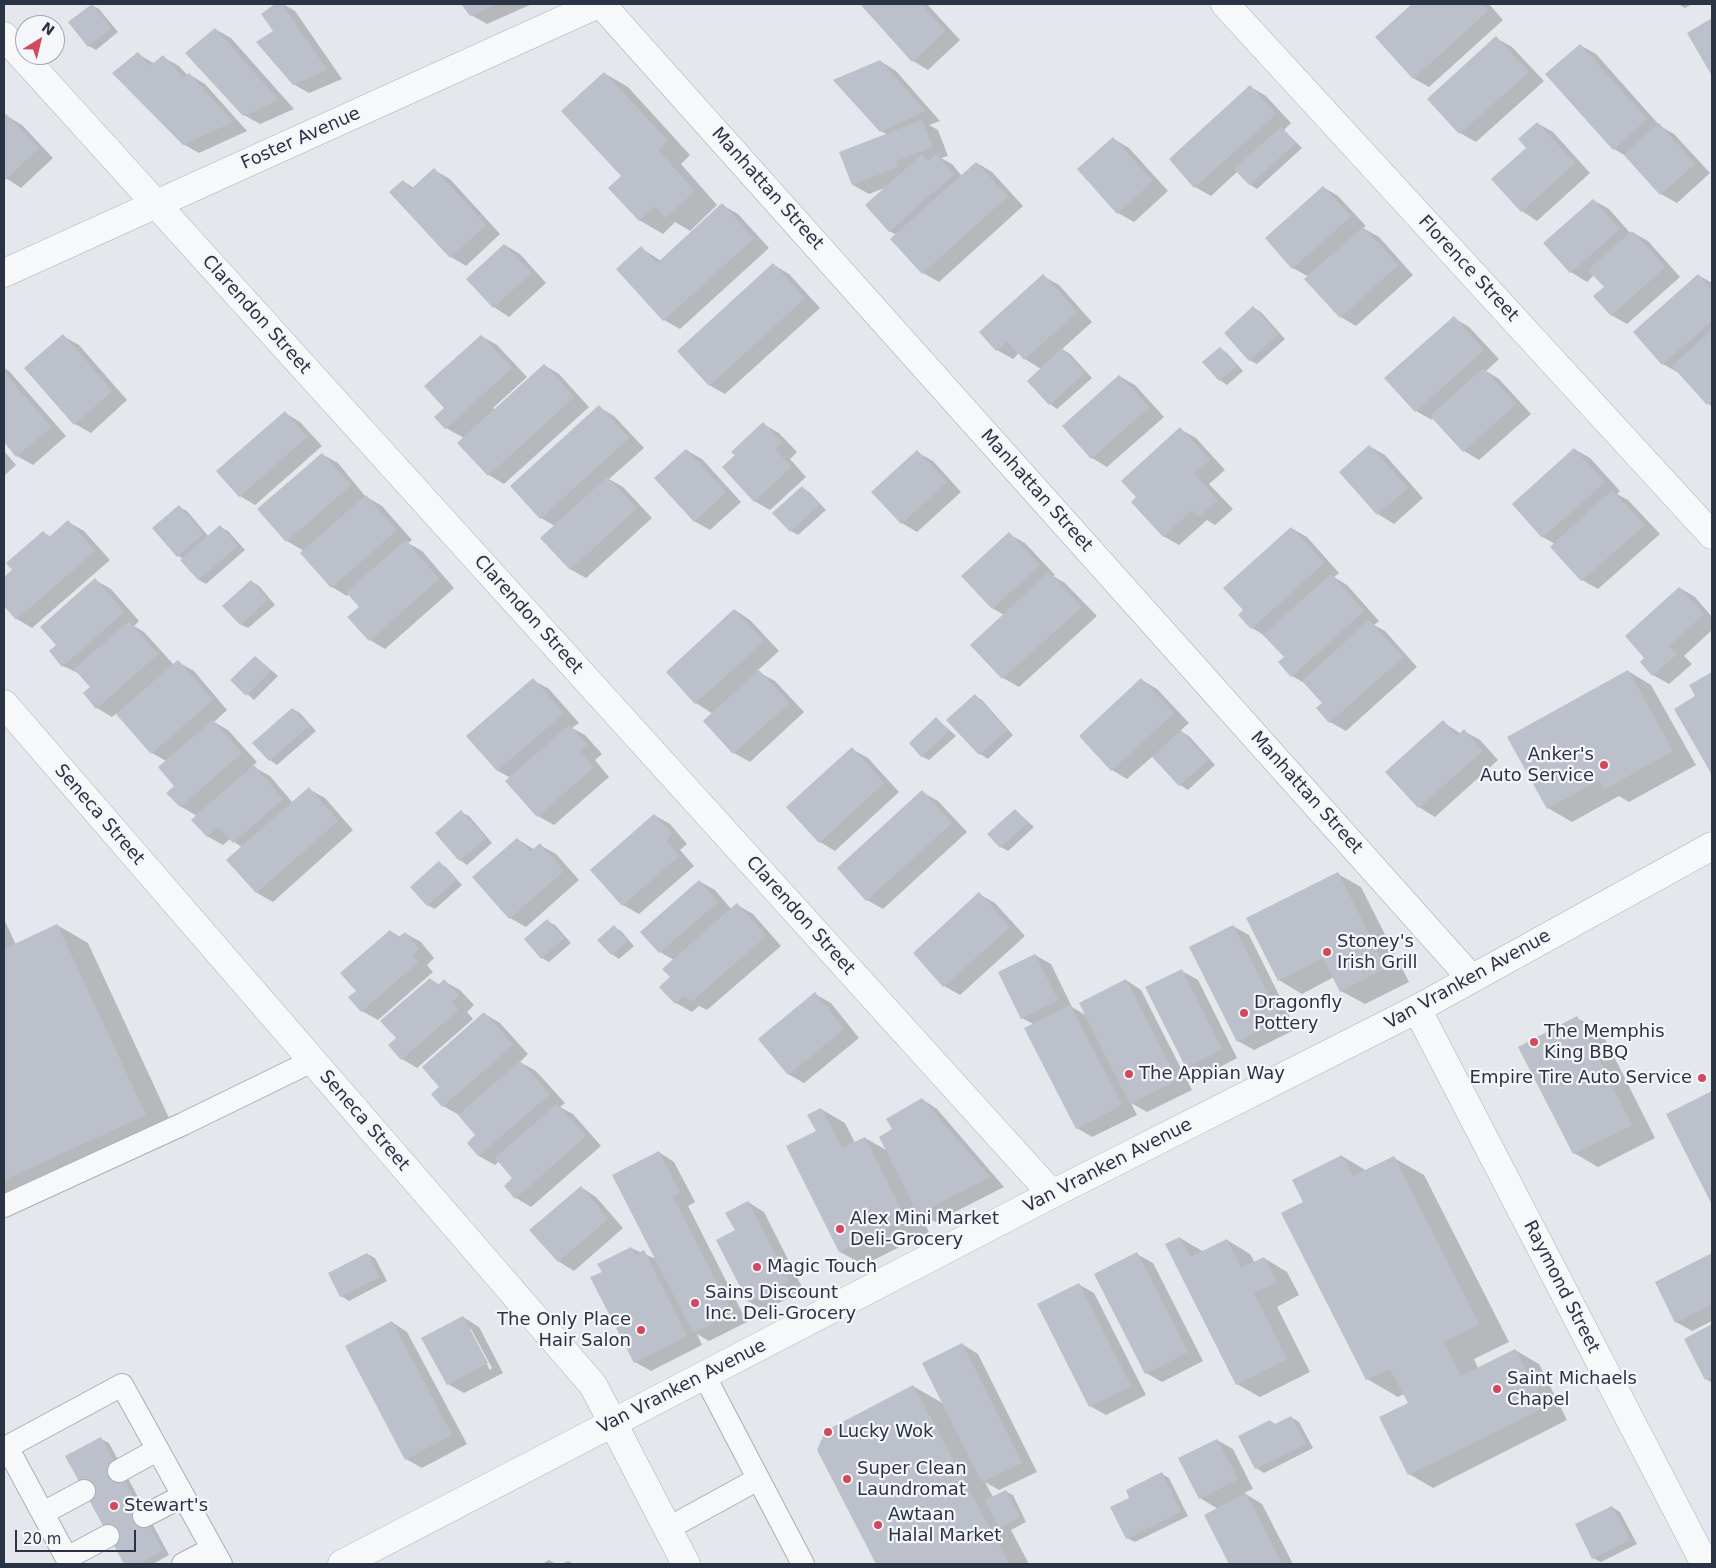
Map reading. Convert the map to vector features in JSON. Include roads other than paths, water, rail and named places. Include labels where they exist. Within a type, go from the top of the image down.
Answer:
[{"type":"street","name":"Foster Avenue","points":[[4,273],[600,4]]},
{"type":"street","name":"Manhattan Street","points":[[600,4],[1471,978]]},
{"type":"street","name":"Florence Street","points":[[1225,4],[1712,535]]},
{"type":"street","name":"Clarendon Street","points":[[4,36],[1052,1194]]},
{"type":"street","name":"Seneca Street","points":[[4,704],[593,1385],[686,1564]]},
{"type":"street","name":"Van Vranken Avenue","points":[[342,1564],[1052,1194],[1417,1009],[1712,846]]},
{"type":"street","name":"Raymond Street","points":[[1417,1009],[1705,1564]]},
{"type":"lane","points":[[4,1206],[183,1124],[312,1061]]},
{"type":"lane","points":[[704,1375],[803,1564]]},
{"type":"lane","points":[[108,1536],[69,1561],[5,1448],[122,1385],[216,1556],[183,1564]]},
{"type":"lane","points":[[119,1470],[157,1450]]},
{"type":"lane","points":[[667,1529],[758,1479]]},
{"type":"lane","points":[[43,1513],[84,1491]]},
{"type":"lane","points":[[144,1516],[183,1496]]},
{"type":"place","name":"Anker's Auto Service","points":[[1604,765]]},
{"type":"place","name":"Stoney's Irish Grill","points":[[1327,952]]},
{"type":"place","name":"Dragonfly Pottery","points":[[1244,1013]]},
{"type":"place","name":"The Memphis King BBQ","points":[[1534,1042]]},
{"type":"place","name":"The Appian Way","points":[[1129,1074]]},
{"type":"place","name":"Empire Tire Auto Service","points":[[1702,1078]]},
{"type":"place","name":"Alex Mini Market Deli-Grocery","points":[[840,1229]]},
{"type":"place","name":"Magic Touch","points":[[757,1267]]},
{"type":"place","name":"Sains Discount Inc. Deli-Grocery","points":[[695,1303]]},
{"type":"place","name":"The Only Place Hair Salon","points":[[641,1330]]},
{"type":"place","name":"Saint Michaels Chapel","points":[[1497,1389]]},
{"type":"place","name":"Lucky Wok","points":[[828,1432]]},
{"type":"place","name":"Super Clean Laundromat","points":[[847,1479]]},
{"type":"place","name":"Stewart's","points":[[114,1506]]},
{"type":"place","name":"Awtaan Halal Market","points":[[878,1525]]}]
